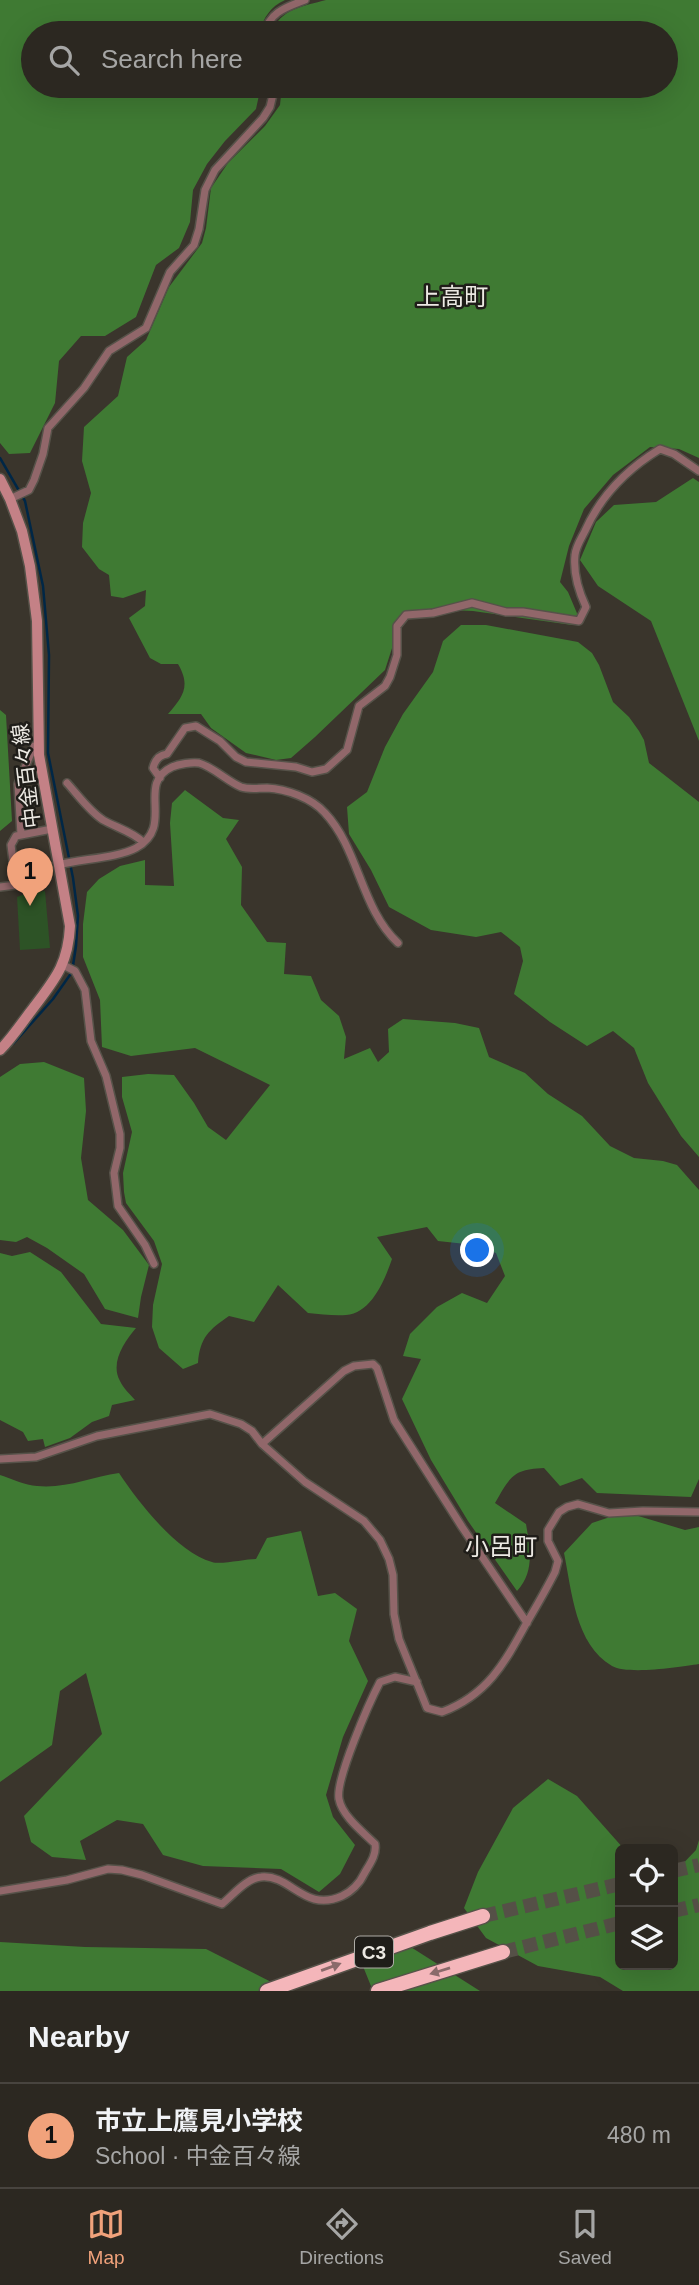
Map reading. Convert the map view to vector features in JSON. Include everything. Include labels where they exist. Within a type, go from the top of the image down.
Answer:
[{"type":"highway","name":"C3","points":[[267,1991],[483,1916]]},
{"type":"highway","name":"C3","points":[[378,1991],[503,1952]]},
{"type":"main road","name":"中金百々線","points":[[0,479],[13,498],[27,554],[37,621],[38,746],[70,926],[64,966],[0,1050]]},
{"type":"street","points":[[270,21],[273,16],[305,0]]},
{"type":"street","points":[[13,498],[29,490],[34,480],[48,428],[84,388],[109,352],[146,328],[170,272],[194,245],[205,190],[215,170],[263,118],[272,98]]},
{"type":"street","points":[[160,778],[153,768],[154,763],[167,754],[185,728],[191,726],[201,728],[246,762],[296,767],[313,772],[326,769],[347,750],[359,706],[385,686],[397,655],[397,626],[406,615],[433,613],[472,603],[506,612],[579,621],[586,607],[575,576],[576,550],[600,501],[618,480],[660,449],[674,454],[699,471]]},
{"type":"street","points":[[21,835],[18,784],[34,746],[38,746]]},
{"type":"street","points":[[60,864],[126,852],[143,842],[155,827],[153,797],[160,778],[171,767],[199,763],[240,786],[288,792],[304,798],[324,811],[342,839],[386,928],[398,943]]},
{"type":"street","points":[[66,783],[93,813],[127,830],[143,842]]},
{"type":"street","points":[[0,887],[16,885],[10,845],[16,836],[52,829]]},
{"type":"street","points":[[64,966],[75,971],[85,990],[91,1041],[106,1076],[120,1134],[120,1148],[114,1173],[118,1206],[145,1245],[154,1264]]},
{"type":"street","points":[[262,1444],[344,1371],[354,1366],[373,1364],[377,1368],[394,1420],[527,1623]]},
{"type":"street","points":[[0,1459],[36,1457],[97,1436],[210,1415],[241,1424],[252,1431],[262,1444],[305,1482],[364,1521],[380,1540],[393,1575],[394,1614],[399,1639],[427,1707],[442,1712],[470,1698],[500,1670],[555,1573],[558,1562],[548,1541],[548,1530],[559,1512],[578,1504],[609,1513],[699,1512]]},
{"type":"street","points":[[0,1891],[68,1880],[108,1869],[142,1875],[222,1904],[251,1880],[261,1877],[273,1878],[314,1900],[334,1900],[346,1894],[362,1880],[376,1850],[376,1844],[342,1808],[339,1799],[348,1757],[368,1704],[380,1682],[395,1677],[417,1682]]},
{"type":"green space","points":[[0,0],[285,0],[275,6],[264,21],[21,21],[21,98],[258,98],[256,109],[207,164],[193,190],[190,222],[179,248],[156,265],[136,317],[105,336],[81,336],[59,361],[55,403],[30,453],[9,454],[0,443]]},
{"type":"green space","points":[[326,0],[699,0],[699,458],[679,449],[650,447],[613,475],[584,509],[569,546],[560,582],[568,592],[579,618],[572,625],[473,611],[450,610],[430,618],[402,617],[385,670],[291,758],[276,760],[246,753],[211,728],[201,714],[168,714],[181,697],[184,679],[178,664],[161,664],[150,658],[129,618],[145,606],[146,590],[123,598],[111,596],[109,575],[99,569],[82,547],[83,523],[91,493],[82,461],[84,427],[118,396],[127,357],[146,340],[169,287],[202,243],[211,188],[228,163],[265,126],[280,105],[281,98],[678,98],[678,21],[278,21],[301,7]]},
{"type":"green space","points":[[693,478],[699,482],[699,741],[651,621],[598,586],[580,560],[596,522],[614,505],[656,502]]},
{"type":"green space","points":[[461,625],[486,625],[578,642],[592,653],[613,702],[639,731],[649,763],[699,802],[699,1157],[681,1136],[648,1083],[634,1048],[613,1031],[587,1046],[514,994],[523,961],[520,947],[501,932],[476,937],[431,930],[389,907],[349,834],[347,807],[367,792],[385,747],[403,714],[433,672],[443,641]]},
{"type":"green space","points":[[0,710],[6,715],[12,821],[0,831]]},
{"type":"green space","points":[[185,790],[223,818],[239,820],[226,839],[242,867],[241,905],[267,942],[286,943],[284,974],[311,976],[321,1000],[339,1016],[346,1037],[344,1059],[370,1048],[378,1062],[389,1052],[388,1029],[403,1019],[455,1023],[479,1028],[489,1057],[525,1073],[548,1094],[582,1116],[610,1146],[634,1158],[677,1165],[699,1190],[699,1479],[691,1497],[597,1493],[582,1478],[560,1486],[544,1468],[518,1473],[509,1481],[495,1503],[526,1524],[530,1551],[529,1568],[517,1591],[468,1521],[431,1460],[402,1399],[421,1359],[403,1356],[410,1334],[437,1307],[462,1293],[487,1303],[505,1276],[496,1253],[475,1245],[438,1241],[427,1227],[377,1237],[392,1259],[376,1294],[355,1313],[308,1313],[278,1285],[254,1322],[229,1316],[211,1330],[203,1340],[198,1363],[183,1369],[159,1348],[152,1327],[153,1305],[162,1264],[154,1241],[126,1203],[123,1173],[132,1132],[122,1097],[122,1077],[174,1075],[208,1127],[226,1140],[270,1085],[195,1048],[131,1056],[102,1047],[100,1000],[83,957],[87,892],[99,879],[120,866],[145,860],[145,885],[174,886],[170,823],[172,803]]},
{"type":"green space","points":[[45,891],[50,948],[20,950],[17,897]]},
{"type":"green space","points":[[44,1062],[84,1078],[86,1111],[81,1158],[88,1200],[123,1230],[149,1265],[138,1318],[105,1309],[84,1274],[47,1248],[27,1237],[16,1242],[0,1240],[0,1077],[20,1064]]},
{"type":"green space","points":[[30,1252],[61,1272],[101,1324],[136,1328],[123,1346],[117,1367],[121,1384],[135,1400],[112,1405],[109,1416],[92,1422],[70,1438],[45,1447],[43,1439],[28,1441],[23,1432],[0,1420],[0,1253],[12,1256]]},
{"type":"green space","points":[[119,1473],[148,1512],[172,1537],[199,1557],[212,1562],[256,1559],[267,1538],[301,1531],[318,1596],[335,1593],[357,1609],[349,1641],[368,1681],[343,1737],[326,1795],[333,1817],[355,1845],[340,1874],[319,1892],[281,1869],[203,1866],[163,1855],[143,1824],[117,1820],[80,1841],[86,1860],[52,1857],[31,1842],[24,1816],[102,1734],[86,1673],[60,1691],[52,1745],[0,1782],[0,1475],[28,1484],[47,1486]]},
{"type":"green space","points":[[625,1512],[685,1530],[699,1527],[699,1664],[654,1670],[620,1669],[600,1656],[583,1631],[573,1600],[564,1553],[592,1523]]},
{"type":"green space","points":[[548,1779],[577,1796],[620,1844],[615,1844],[615,1970],[678,1970],[678,1869],[696,1850],[699,1840],[699,1991],[623,1991],[600,1977],[538,1966],[486,1938],[464,1908],[478,1872],[513,1808]]},
{"type":"green space","points":[[395,1937],[480,1991],[373,1991],[358,1954]]},
{"type":"green space","points":[[0,1942],[85,1947],[206,1949],[289,1991],[0,1991]]},
{"type":"waterway","points":[[0,458],[25,501],[43,586],[49,655],[48,753],[78,916],[72,972],[53,999],[13,1044]]},
{"type":"tunnel","points":[[678,1870],[699,1865]]},
{"type":"tunnel","points":[[483,1916],[615,1885]]},
{"type":"tunnel","points":[[678,1910],[699,1905]]},
{"type":"tunnel","points":[[503,1952],[615,1924]]},
{"type":"place","name":"市立上鷹見小学校","points":[[30,906]]},
{"type":"district","name":"上高町","points":[[452,296]]},
{"type":"district","name":"小呂町","points":[[501,1546]]}]
